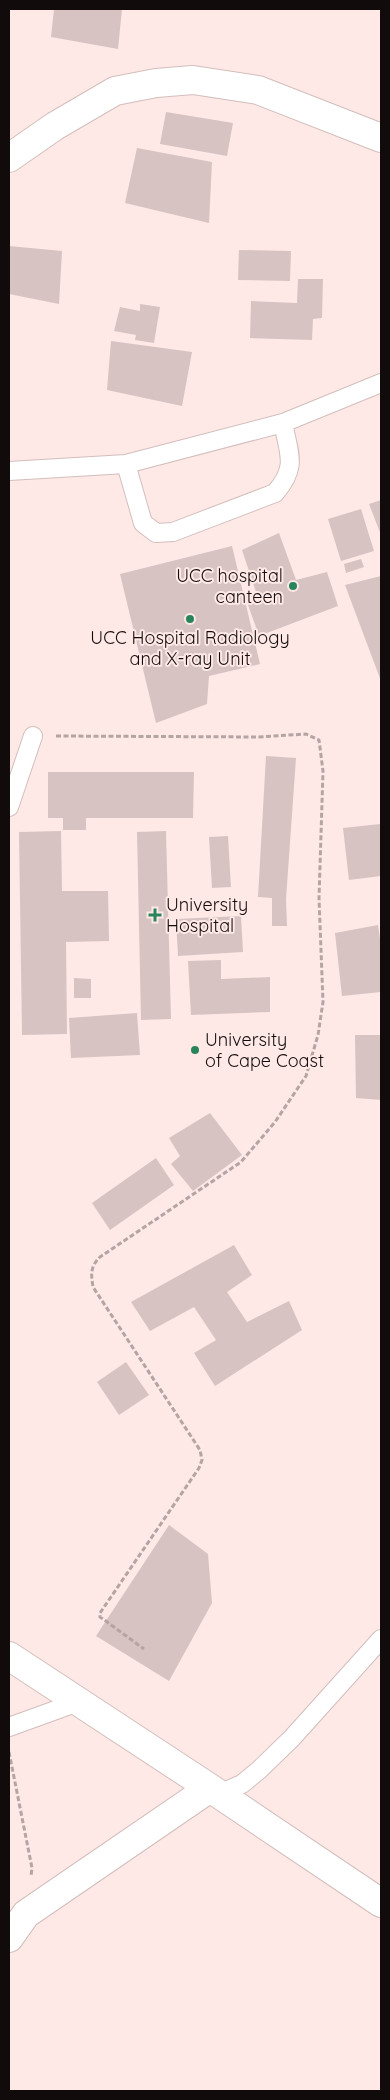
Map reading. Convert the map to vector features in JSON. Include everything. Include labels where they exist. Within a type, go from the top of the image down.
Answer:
[{"type":"street","points":[[9,158],[56,126],[116,91],[156,83],[192,80],[258,90],[381,138]]},
{"type":"street","points":[[9,1656],[381,1904]]},
{"type":"street","points":[[9,1938],[26,1914],[214,1791]]},
{"type":"lane","points":[[9,471],[126,464],[283,423],[381,383]]},
{"type":"lane","points":[[126,464],[143,523],[156,533],[172,532],[275,493],[287,479],[291,464],[283,423]]},
{"type":"lane","points":[[9,808],[33,736]]},
{"type":"lane","points":[[214,1791],[242,1784],[259,1770],[292,1738],[381,1639]]},
{"type":"lane","points":[[9,1727],[78,1702]]},
{"type":"path","points":[[33,736],[259,736],[306,734],[319,740],[323,771],[319,898],[323,1002],[318,1035],[306,1076],[275,1122],[241,1162],[100,1258],[94,1264],[91,1273],[93,1287],[200,1450],[202,1460],[200,1468],[100,1613],[100,1617],[144,1649]]},
{"type":"path","points":[[9,1752],[32,1868],[26,1914]]},
{"type":"building","points":[[54,9],[122,9],[118,49],[51,37]]},
{"type":"building","points":[[166,112],[233,123],[227,156],[160,144]]},
{"type":"building","points":[[137,148],[212,162],[209,223],[125,203]]},
{"type":"building","points":[[9,246],[62,251],[59,304],[9,294]]},
{"type":"building","points":[[239,250],[291,251],[290,281],[238,280]]},
{"type":"building","points":[[298,279],[323,279],[322,318],[313,319],[312,340],[250,338],[251,301],[297,303]]},
{"type":"building","points":[[140,304],[160,307],[154,343],[135,340],[136,335],[114,331],[120,307],[140,311]]},
{"type":"building","points":[[111,341],[192,352],[182,406],[107,390]]},
{"type":"building","points":[[381,500],[381,535],[369,504]]},
{"type":"building","points":[[361,509],[374,551],[341,561],[328,519]]},
{"type":"building","name":"UCC hospital canteen","points":[[279,533],[296,580],[327,572],[338,606],[259,636],[247,602],[258,598],[242,550]]},
{"type":"building","name":"UCC Hospital Radiology and X-ray Unit","points":[[232,546],[260,664],[209,676],[207,704],[156,723],[120,574]]},
{"type":"building","points":[[361,559],[364,567],[346,573],[344,564]]},
{"type":"building","points":[[381,576],[381,681],[345,585]]},
{"type":"building","points":[[266,756],[296,758],[286,899],[287,926],[272,926],[272,898],[258,897]]},
{"type":"building","points":[[48,772],[194,772],[193,818],[86,818],[86,830],[63,830],[63,818],[48,818]]},
{"type":"building","points":[[380,824],[381,876],[349,880],[343,828]]},
{"type":"building","points":[[61,831],[62,891],[108,891],[109,941],[66,942],[67,1034],[22,1035],[19,832]]},
{"type":"building","points":[[166,831],[171,1019],[141,1020],[137,832]]},
{"type":"building","points":[[228,836],[231,887],[212,888],[209,837]]},
{"type":"building","points":[[241,916],[243,952],[178,956],[176,919]]},
{"type":"building","points":[[378,925],[381,946],[381,992],[342,996],[335,933]]},
{"type":"building","points":[[221,960],[221,979],[270,977],[270,1012],[191,1015],[188,961]]},
{"type":"building","points":[[74,978],[91,979],[91,998],[74,998]]},
{"type":"building","points":[[137,1013],[140,1055],[71,1058],[69,1018]]},
{"type":"building","points":[[355,1035],[381,1035],[381,1100],[356,1098]]},
{"type":"building","points":[[210,1113],[242,1155],[193,1191],[171,1164],[180,1156],[169,1138]]},
{"type":"building","points":[[156,1158],[174,1185],[110,1230],[92,1203]]},
{"type":"building","points":[[234,1245],[252,1275],[227,1292],[247,1322],[289,1301],[302,1330],[215,1386],[194,1353],[216,1340],[194,1307],[150,1331],[131,1302]]},
{"type":"building","points":[[126,1362],[149,1395],[119,1415],[97,1382]]},
{"type":"building","points":[[169,1525],[208,1554],[212,1603],[169,1681],[96,1636]]},
{"type":"place","name":"UCC hospital canteen","points":[[293,586]]},
{"type":"place","name":"UCC Hospital Radiology and X-ray Unit","points":[[190,619]]},
{"type":"place","name":"University Hospital","points":[[155,915]]},
{"type":"place","name":"University of Cape Coast","points":[[195,1050]]}]
